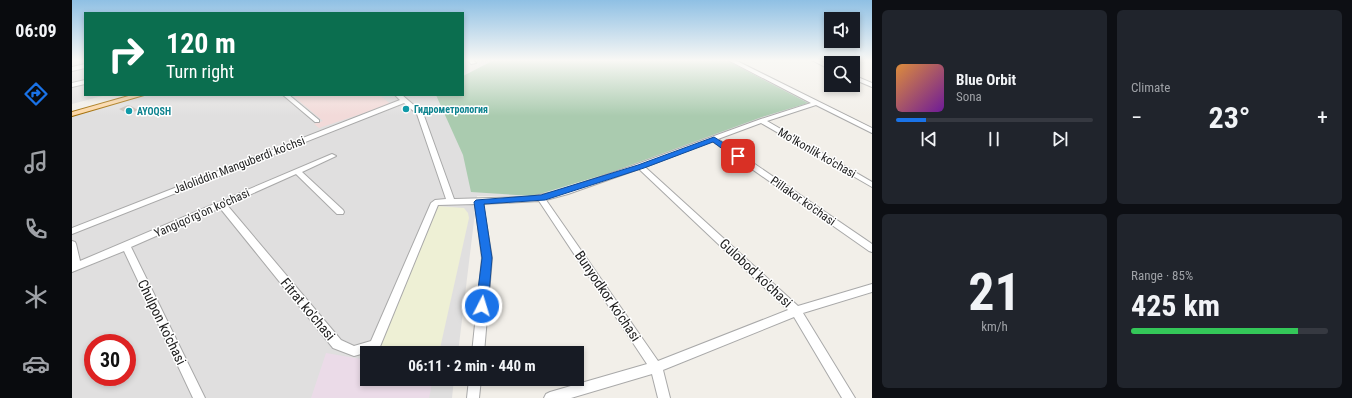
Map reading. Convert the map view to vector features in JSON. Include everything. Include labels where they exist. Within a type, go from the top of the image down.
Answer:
[{"type":"main road","points":[[72,110],[123,96]]},
{"type":"main road","points":[[72,114],[136,96]]},
{"type":"street","points":[[768,79],[872,131]]},
{"type":"street","points":[[860,80],[872,85]]},
{"type":"street","points":[[72,85],[84,82]]},
{"type":"street","points":[[287,96],[317,121]]},
{"type":"street","points":[[400,96],[420,113],[451,201],[479,202],[542,198],[641,167],[788,111],[817,103]]},
{"type":"street","name":"Jaloliddin Manguberdi ko'chsi","points":[[72,231],[406,100]]},
{"type":"street","name":"Mo'lkonlik ko'chasi","points":[[762,121],[872,185]]},
{"type":"street","name":"Pillakor ko'chasi","points":[[714,139],[872,248]]},
{"type":"street","name":"Yangiqo'rg'on ko'chasi","points":[[74,267],[126,246],[332,156]]},
{"type":"street","name":"Gulobod ko'chasi","points":[[641,167],[796,311],[849,398]]},
{"type":"street","points":[[297,171],[340,212]]},
{"type":"street","name":"Bunyodkor ko'chasi","points":[[542,198],[656,367],[664,398]]},
{"type":"street","name":"Fitrat ko'chasi","points":[[221,204],[337,344],[354,351],[375,345],[434,203],[451,201]]},
{"type":"street","points":[[479,202],[487,258],[479,346]]},
{"type":"street","points":[[72,244],[74,267]]},
{"type":"street","name":"Chulpon ko'chasi","points":[[126,246],[199,398]]},
{"type":"street","points":[[550,398],[656,367],[796,311],[872,288]]},
{"type":"street","points":[[473,398],[474,386]]},
{"type":"shaded area","points":[[72,79],[84,79],[84,96],[102,96],[72,104]]},
{"type":"shaded area","points":[[464,79],[763,79],[810,103],[535,197],[477,196],[459,346],[360,346],[360,386],[453,386],[452,398],[72,398],[72,115],[143,96],[464,96]]},
{"type":"shaded area","points":[[293,96],[380,96],[391,104],[319,128],[314,124],[323,121]]},
{"type":"shaded area","points":[[326,353],[360,359],[360,386],[432,386],[429,398],[311,398]]},
{"type":"green space","points":[[464,79],[761,79],[808,103],[762,117],[609,173],[533,196],[471,192],[463,155],[436,96],[464,96]]},
{"type":"green space","points":[[436,206],[464,208],[468,213],[469,218],[441,346],[379,346]]},
{"type":"building","name":"AYOQSH","points":[[128,105],[138,110],[129,114],[119,109]]},
{"type":"place","name":"Гидрометрология","points":[[406,109]]},
{"type":"place","name":"AYOQSH","points":[[129,111]]},
{"type":"route","points":[[482,306],[487,258],[479,202],[542,198],[641,167],[714,139],[738,156]]}]
